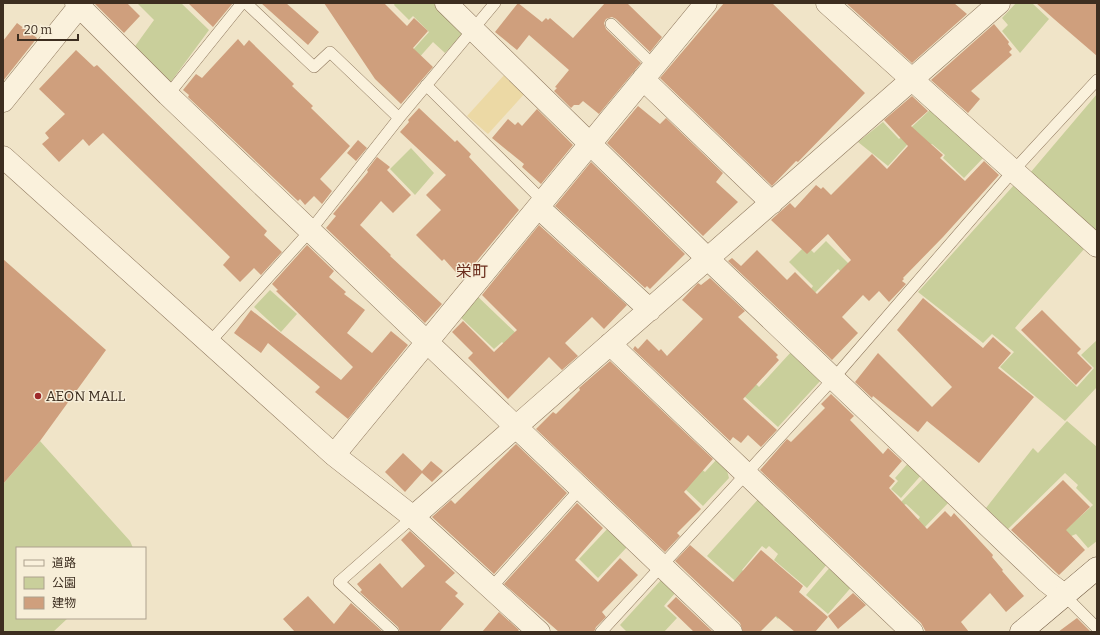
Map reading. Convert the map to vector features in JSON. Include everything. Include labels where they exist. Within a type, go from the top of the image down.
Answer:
[{"type":"street","points":[[446,3],[833,379],[1041,576],[1064,595]]},
{"type":"street","points":[[334,455],[706,3]]},
{"type":"street","points":[[827,3],[1097,246]]},
{"type":"street","points":[[3,101],[79,4],[168,96],[731,632]]},
{"type":"street","points":[[413,517],[912,80],[989,6]]},
{"type":"street","points":[[649,72],[772,203]]},
{"type":"street","points":[[3,157],[334,455],[413,517],[536,631]]},
{"type":"street","points":[[541,204],[650,310]]},
{"type":"street","points":[[610,344],[912,632]]},
{"type":"street","points":[[1021,632],[1097,568]]},
{"type":"lane","points":[[168,96],[242,3]]},
{"type":"lane","points":[[246,3],[314,67],[330,52],[399,118]]},
{"type":"lane","points":[[209,343],[310,231],[399,118],[495,3]]},
{"type":"lane","points":[[611,24],[649,72]]},
{"type":"lane","points":[[601,632],[833,379],[1014,170],[1097,80]]},
{"type":"lane","points":[[426,85],[541,204]]},
{"type":"lane","points":[[491,588],[580,489]]},
{"type":"lane","points":[[393,632],[339,582],[413,517]]},
{"type":"lane","points":[[1064,595],[1097,628]]},
{"type":"green space","points":[[137,3],[181,3],[209,30],[170,83],[133,49],[154,20]]},
{"type":"green space","points":[[395,3],[433,3],[464,32],[445,53],[433,42],[417,60],[410,53],[429,32],[413,16],[409,20],[394,5]]},
{"type":"green space","points":[[1016,3],[1032,3],[1049,19],[1020,53],[1002,31],[1008,25],[1002,18]]},
{"type":"green space","points":[[1097,94],[1097,232],[1030,173]]},
{"type":"green space","points":[[933,107],[985,156],[964,178],[943,158],[945,155],[932,144],[930,145],[915,136],[888,166],[858,142],[883,122],[899,139]]},
{"type":"green space","points":[[411,148],[434,173],[415,195],[390,169]]},
{"type":"green space","points":[[1014,185],[1085,248],[1015,328],[1077,387],[1094,368],[1081,355],[1097,340],[1097,387],[1065,421],[1000,367],[1014,352],[992,334],[983,343],[918,292]]},
{"type":"green space","points":[[826,241],[864,279],[856,287],[838,269],[814,294],[810,290],[813,286],[789,262],[806,245],[814,253]]},
{"type":"green space","points":[[270,290],[297,314],[281,332],[254,307]]},
{"type":"green space","points":[[474,293],[519,336],[508,348],[502,342],[494,349],[456,313]]},
{"type":"green space","points":[[791,352],[821,380],[778,427],[744,396],[755,383],[759,387]]},
{"type":"green space","points":[[1067,421],[1097,447],[1097,541],[1088,548],[1076,534],[1069,537],[1064,531],[1093,505],[1076,488],[1078,485],[1065,473],[1008,529],[986,508],[1033,448],[1038,453]]},
{"type":"green space","points":[[40,441],[130,541],[133,547],[16,547],[16,619],[67,619],[53,632],[3,632],[3,484]]},
{"type":"green space","points":[[717,459],[726,467],[729,478],[703,506],[683,487],[701,469],[705,472]]},
{"type":"green space","points":[[910,461],[923,473],[901,498],[891,489],[898,481],[895,478]]},
{"type":"green space","points":[[925,477],[950,501],[924,528],[917,521],[920,517],[906,504],[904,505],[901,502]]},
{"type":"green space","points":[[761,496],[828,563],[807,588],[774,560],[778,554],[769,546],[766,549],[762,546],[742,570],[787,608],[778,619],[707,556]]},
{"type":"green space","points":[[609,527],[628,546],[598,578],[579,559]]},
{"type":"green space","points":[[832,565],[854,584],[828,614],[806,595]]},
{"type":"green space","points":[[662,579],[676,592],[664,606],[677,618],[664,632],[627,632],[620,625]]},
{"type":"sand","points":[[506,73],[526,92],[488,134],[467,116]]},
{"type":"building","points":[[94,3],[127,3],[140,16],[124,33]]},
{"type":"building","points":[[188,3],[233,3],[213,27]]},
{"type":"building","points":[[261,3],[286,3],[319,32],[308,45]]},
{"type":"building","points":[[324,3],[384,3],[407,26],[414,18],[428,31],[413,48],[433,67],[401,104],[375,79]]},
{"type":"building","points":[[518,3],[542,22],[546,18],[548,20],[550,18],[573,38],[605,3],[627,3],[662,37],[650,52],[616,19],[612,17],[606,19],[604,23],[606,29],[641,63],[599,114],[583,101],[579,105],[574,105],[571,108],[554,91],[557,88],[555,87],[569,70],[529,35],[517,50],[495,32]]},
{"type":"building","points":[[724,3],[772,3],[865,93],[798,162],[796,161],[772,186],[660,78]]},
{"type":"building","points":[[846,3],[954,3],[967,14],[912,63]]},
{"type":"building","points":[[1036,3],[1097,3],[1097,56],[1054,19]]},
{"type":"building","points":[[17,23],[37,38],[3,81],[3,41]]},
{"type":"building","points":[[994,24],[1009,42],[1008,44],[1012,49],[1009,52],[1012,55],[971,91],[980,99],[968,113],[931,80]]},
{"type":"building","points":[[238,39],[244,46],[249,40],[294,84],[292,86],[313,106],[311,108],[350,146],[320,179],[332,191],[322,204],[314,196],[305,205],[300,199],[298,201],[188,97],[189,95],[183,90],[196,74],[202,78]]},
{"type":"building","points":[[76,50],[94,67],[97,65],[267,231],[264,235],[282,252],[261,275],[254,268],[240,282],[223,265],[230,257],[103,133],[89,146],[83,139],[59,162],[42,144],[49,138],[45,133],[65,114],[39,89]]},
{"type":"building","points":[[912,96],[928,111],[911,126],[943,155],[940,158],[965,181],[984,161],[999,175],[943,237],[903,278],[904,279],[902,281],[906,284],[889,302],[879,291],[869,301],[863,295],[842,317],[858,333],[832,360],[728,261],[732,258],[741,266],[757,250],[787,280],[795,272],[817,294],[851,260],[828,234],[807,254],[771,220],[790,203],[795,208],[816,185],[821,189],[823,187],[831,195],[872,154],[887,169],[908,146],[884,120]]},
{"type":"building","points":[[638,106],[660,124],[666,118],[723,173],[716,182],[738,202],[703,236],[607,143]]},
{"type":"building","points":[[419,108],[455,142],[457,140],[471,154],[469,157],[519,210],[462,279],[444,259],[442,261],[416,235],[441,210],[426,195],[446,175],[400,132]]},
{"type":"building","points":[[537,109],[573,145],[541,184],[522,167],[524,164],[492,138],[508,119],[515,125],[518,122],[522,126]]},
{"type":"building","points":[[358,140],[367,148],[356,161],[347,153]]},
{"type":"building","points":[[377,157],[390,167],[387,170],[411,195],[393,213],[381,201],[360,225],[391,255],[390,256],[442,304],[425,323],[326,228],[336,216],[333,214],[368,172],[367,170]]},
{"type":"building","points":[[591,162],[685,254],[650,289],[647,286],[645,288],[555,206]]},
{"type":"building","points":[[539,225],[627,305],[604,329],[592,317],[565,343],[578,356],[562,370],[549,357],[508,399],[468,358],[473,353],[452,332],[463,321],[494,352],[517,330],[482,295]]},
{"type":"building","points":[[307,245],[334,271],[329,277],[346,292],[344,294],[365,310],[347,333],[372,353],[391,331],[408,345],[348,419],[315,392],[320,387],[268,343],[261,353],[234,333],[251,310],[341,380],[353,367],[276,291],[278,290],[272,284]]},
{"type":"building","name":"AEON MALL","points":[[3,259],[106,350],[40,441],[3,484]]},
{"type":"building","points":[[710,278],[745,311],[738,317],[778,355],[776,357],[779,360],[743,399],[777,430],[761,447],[748,435],[741,443],[733,437],[730,441],[633,349],[635,346],[638,349],[647,339],[659,351],[661,349],[667,356],[703,319],[682,300],[698,283],[701,285]]},
{"type":"building","points":[[923,298],[983,348],[993,337],[1011,353],[998,368],[1034,397],[979,463],[927,421],[918,432],[873,396],[872,398],[855,382],[878,353],[932,407],[952,387],[897,330]]},
{"type":"building","points":[[1042,310],[1081,349],[1077,353],[1092,368],[1076,385],[1021,330]]},
{"type":"building","points":[[610,361],[713,459],[684,492],[701,509],[677,533],[680,536],[665,552],[536,429],[553,412],[556,414],[580,390],[579,388]]},
{"type":"building","points":[[831,394],[854,416],[850,420],[883,454],[888,448],[902,461],[889,476],[895,481],[889,488],[927,529],[945,511],[951,517],[954,513],[993,555],[992,557],[1003,570],[1002,571],[1024,596],[1006,612],[990,593],[961,622],[969,632],[926,632],[921,623],[760,470],[787,439],[791,442],[825,408],[821,404]]},
{"type":"building","points":[[516,444],[567,493],[494,574],[432,517],[451,500],[455,504]]},
{"type":"building","points":[[403,453],[422,471],[431,461],[443,471],[432,482],[422,473],[405,492],[385,472]]},
{"type":"building","points":[[1063,480],[1090,507],[1066,530],[1085,550],[1059,575],[1011,530]]},
{"type":"building","points":[[577,503],[603,528],[575,560],[598,582],[620,558],[638,575],[602,612],[606,617],[596,627],[594,632],[559,632],[504,584]]},
{"type":"building","points":[[410,531],[455,573],[445,582],[458,593],[455,596],[464,604],[439,632],[400,632],[398,627],[360,592],[362,590],[357,584],[380,563],[402,588],[425,566],[401,540]]},
{"type":"building","points":[[690,545],[733,582],[761,550],[803,586],[799,592],[828,617],[815,632],[795,632],[776,616],[760,632],[743,632],[740,623],[675,561]]},
{"type":"building","points":[[853,593],[866,605],[838,629],[828,616]]},
{"type":"building","points":[[308,596],[334,624],[351,603],[383,632],[295,632],[283,619]]},
{"type":"building","points":[[676,597],[713,632],[694,632],[667,606]]},
{"type":"building","points":[[499,612],[519,630],[517,632],[482,632]]},
{"type":"building","points":[[1077,618],[1091,632],[1058,632]]},
{"type":"place","name":"AEON MALL","points":[[38,396]]},
{"type":"district","name":"栄町","points":[[472,271]]}]
